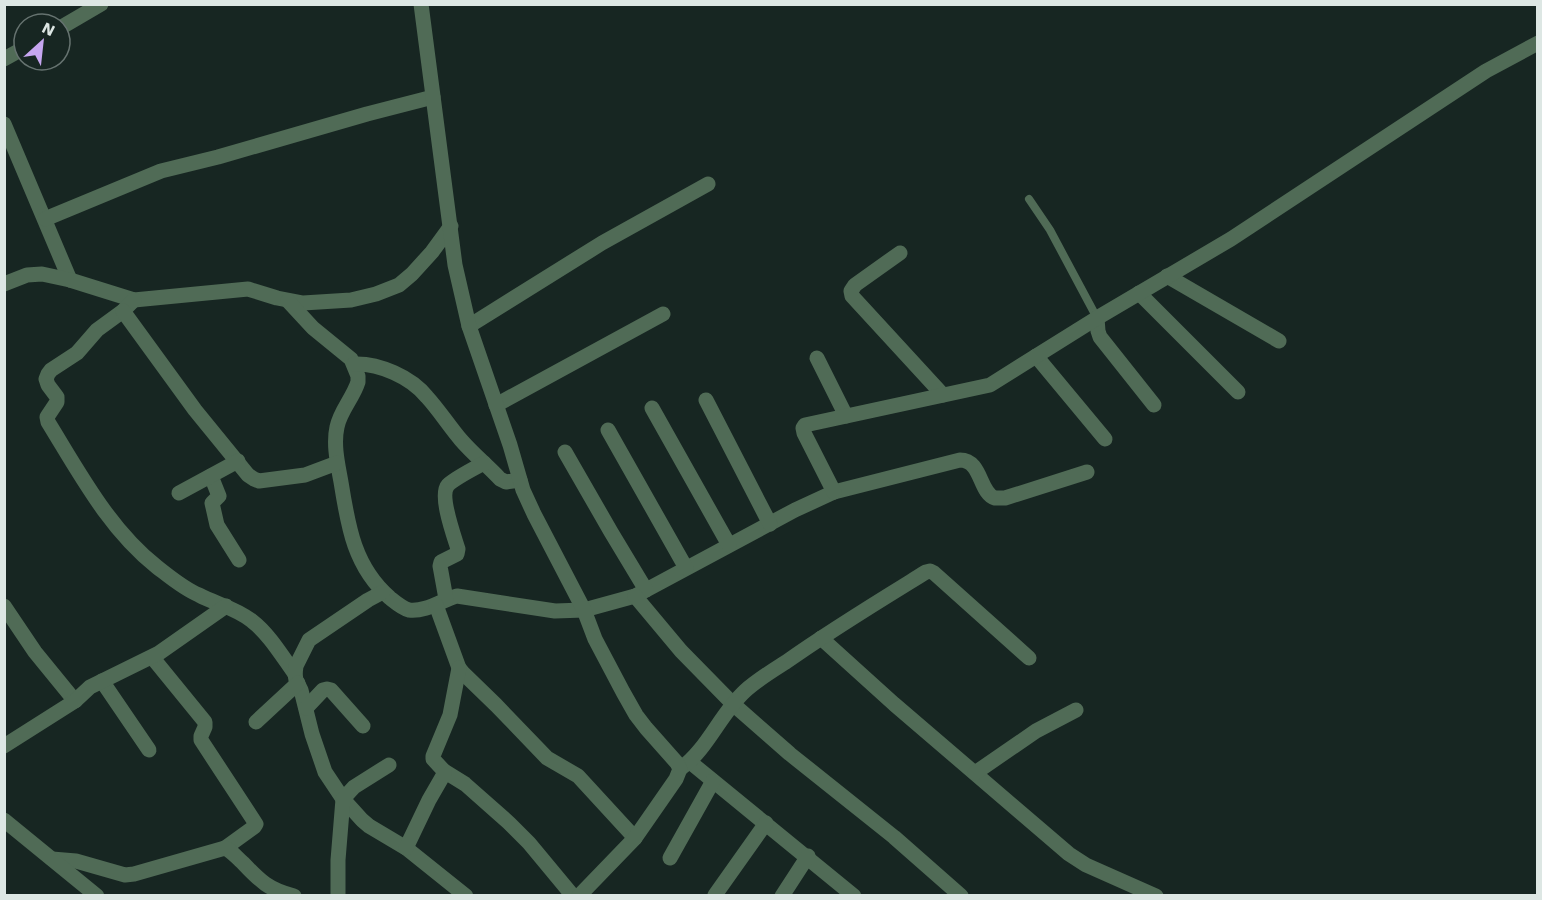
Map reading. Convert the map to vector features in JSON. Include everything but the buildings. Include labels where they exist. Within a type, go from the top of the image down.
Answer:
[{"type":"street","points":[[72,21],[101,4]]},
{"type":"street","points":[[421,4],[455,265],[469,326],[520,480],[534,514],[584,610],[595,639],[636,715],[646,728],[678,763],[713,781],[808,856],[854,896]]},
{"type":"street","points":[[834,492],[804,433],[803,428],[806,425],[990,385],[1097,318],[1231,239],[1486,71],[1538,42]]},
{"type":"street","points":[[45,219],[160,171],[433,97]]},
{"type":"street","points":[[4,124],[70,280]]},
{"type":"street","points":[[469,326],[593,248],[708,184]]},
{"type":"street","points":[[451,226],[412,274],[399,285],[376,294],[351,300],[303,303],[248,289],[129,306],[97,330],[83,347],[48,374],[46,379],[57,397],[57,402],[47,417],[48,422],[111,521],[155,566],[191,591],[225,606],[261,628],[296,678],[325,772],[343,799],[369,826],[406,848],[466,896]]},
{"type":"street","points":[[900,253],[855,285],[851,291],[852,296],[943,395]]},
{"type":"street","points":[[4,284],[27,275],[42,274],[70,280],[129,306],[195,410],[248,475],[259,481],[305,475],[337,463]]},
{"type":"street","points":[[1167,276],[1279,341]]},
{"type":"street","points":[[1139,293],[1238,392]]},
{"type":"street","points":[[288,301],[313,328],[348,355],[354,364],[358,382],[336,428],[337,463],[351,538],[372,579],[393,601],[410,610],[457,596],[555,611],[584,610],[640,593],[834,492],[960,460],[966,460],[971,464],[989,494],[994,498],[1005,498],[1087,472]]},
{"type":"street","points":[[496,405],[663,314]]},
{"type":"street","points":[[1097,318],[1098,331],[1104,343],[1154,405]]},
{"type":"street","points":[[1036,356],[1105,439]]},
{"type":"street","points":[[817,358],[846,416]]},
{"type":"street","points":[[354,364],[387,369],[421,390],[464,443],[503,481],[520,480]]},
{"type":"street","points":[[706,400],[770,524]]},
{"type":"street","points":[[652,408],[729,545]]},
{"type":"street","points":[[608,430],[686,568]]},
{"type":"street","points":[[565,452],[611,532],[640,593],[681,651],[733,704],[790,754],[894,837],[961,896]]},
{"type":"street","points":[[179,493],[238,461]]},
{"type":"street","points":[[484,463],[449,484],[445,490],[447,510],[458,549],[457,554],[441,562],[441,602],[459,668],[450,715],[433,759],[444,771],[465,784],[516,830],[573,896]]},
{"type":"street","points":[[212,476],[219,496],[212,503],[218,525],[239,560]]},
{"type":"street","points":[[579,896],[635,838],[685,765],[733,704],[752,686],[821,638],[926,572],[934,573],[1029,658]]},
{"type":"street","points":[[255,722],[296,678],[296,666],[309,640],[383,592]]},
{"type":"street","points":[[4,606],[35,652],[75,701]]},
{"type":"street","points":[[4,746],[75,701],[90,687],[152,657],[225,606]]},
{"type":"street","points":[[821,638],[894,704],[1076,859],[1156,896]]},
{"type":"street","points":[[52,859],[76,861],[125,875],[134,874],[225,848],[256,824],[201,740],[206,727],[205,722],[152,657]]},
{"type":"street","points":[[459,668],[547,758],[578,776],[635,838]]},
{"type":"street","points":[[102,681],[149,750]]},
{"type":"street","points":[[306,708],[323,690],[331,690],[363,726]]},
{"type":"street","points":[[975,773],[1036,730],[1076,710]]},
{"type":"street","points":[[338,896],[338,860],[343,799],[354,787],[389,765]]},
{"type":"street","points":[[406,848],[444,771]]},
{"type":"street","points":[[670,858],[713,781]]},
{"type":"street","points":[[715,895],[766,823]]},
{"type":"street","points":[[7,826],[97,896]]},
{"type":"street","points":[[225,848],[230,850],[270,888],[294,896]]},
{"type":"street","points":[[782,896],[808,856]]},
{"type":"lane","points":[[1029,199],[1050,230],[1097,318]]}]
